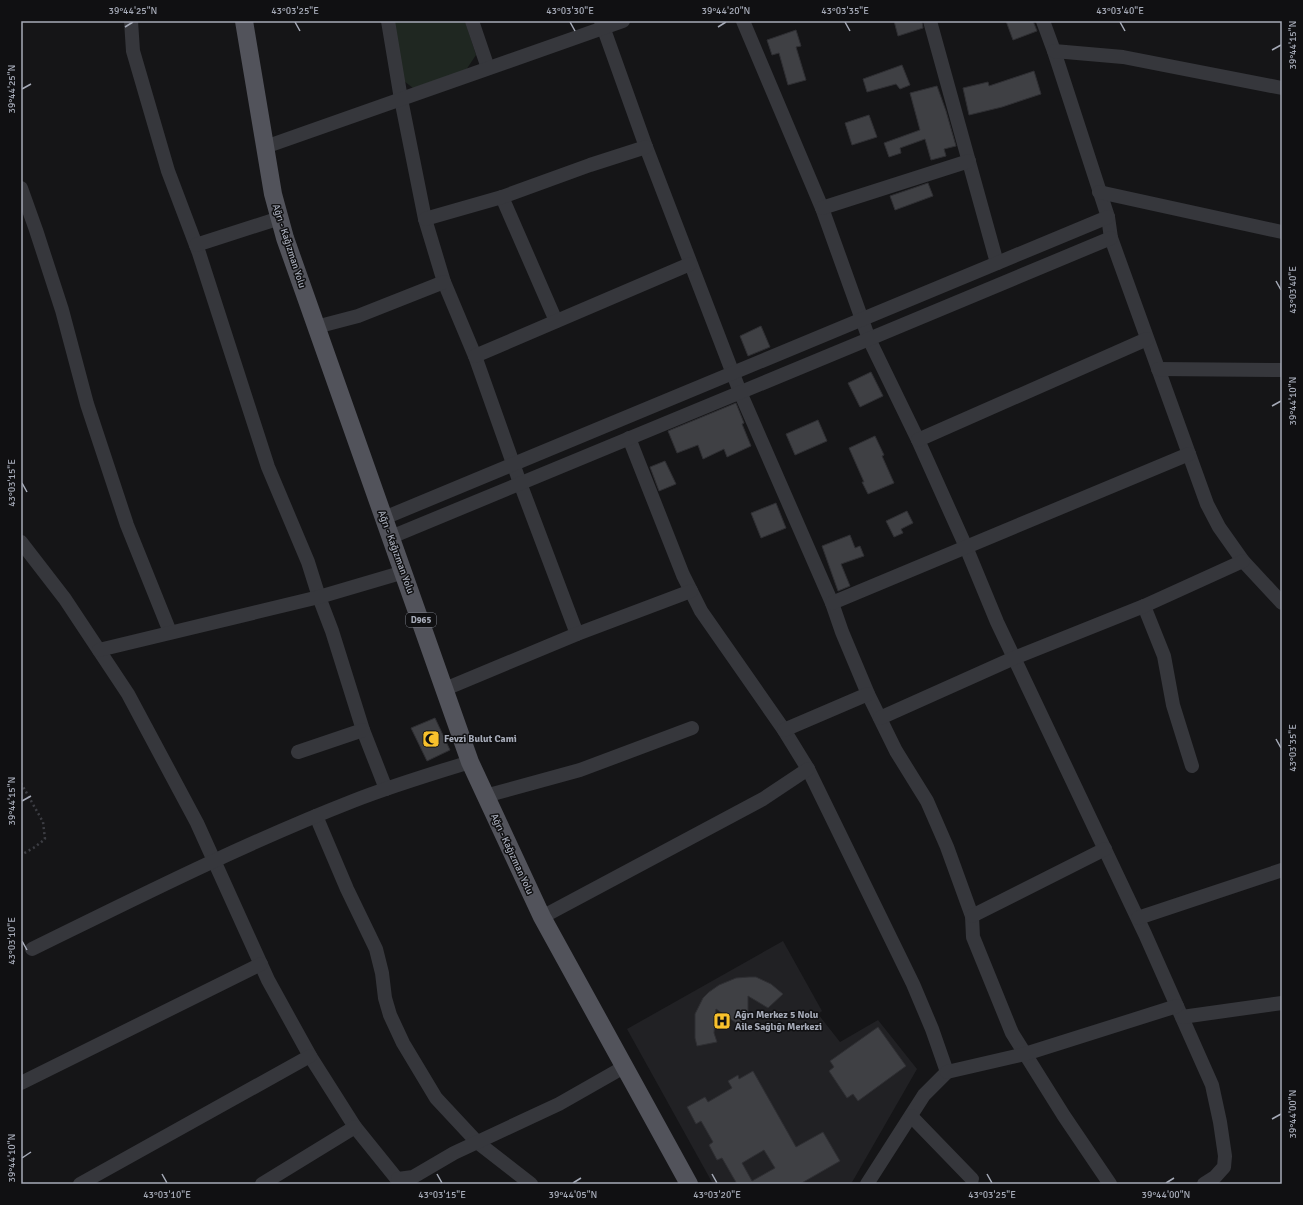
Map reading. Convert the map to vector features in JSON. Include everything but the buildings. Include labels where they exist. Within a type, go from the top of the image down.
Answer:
[{"type":"main road","name":"Ağrı - Kağızman Yolu","points":[[244,21],[273,194],[285,238],[470,762],[542,917],[689,1184]]},
{"type":"street","points":[[131,21],[133,51],[152,110],[168,171],[196,245],[268,467],[308,562],[332,631],[363,730],[386,789]]},
{"type":"street","points":[[388,21],[401,99],[425,219],[444,282],[475,356],[520,483],[577,634]]},
{"type":"street","points":[[472,21],[488,68]]},
{"type":"street","points":[[265,147],[384,106],[603,24],[624,21]]},
{"type":"street","points":[[743,21],[822,208],[868,339],[918,440],[966,547],[997,622],[1138,918],[1212,1085],[1220,1122],[1225,1156],[1224,1167],[1215,1177],[1204,1184]]},
{"type":"street","points":[[930,21],[997,263]]},
{"type":"street","points":[[1042,21],[1054,51],[1108,217],[1111,238],[1207,504],[1219,527],[1243,561],[1282,603]]},
{"type":"street","points":[[603,24],[646,147],[740,392],[832,604],[868,694],[896,751],[927,801],[947,847],[972,916],[974,937],[1012,1033],[1064,1116],[1110,1184]]},
{"type":"street","points":[[1054,51],[1123,57],[1282,88]]},
{"type":"street","points":[[425,219],[502,197],[590,165],[646,147]]},
{"type":"street","points":[[822,208],[969,161]]},
{"type":"street","points":[[21,188],[62,310],[87,404],[127,525],[170,632]]},
{"type":"street","points":[[1099,192],[1282,232]]},
{"type":"street","points":[[502,197],[556,321]]},
{"type":"street","points":[[384,518],[1108,217]]},
{"type":"street","points":[[196,245],[280,218]]},
{"type":"street","points":[[391,537],[1111,238]]},
{"type":"street","points":[[475,356],[690,264]]},
{"type":"street","points":[[316,327],[358,316],[444,282]]},
{"type":"street","points":[[918,440],[1148,339]]},
{"type":"street","points":[[1158,369],[1282,370]]},
{"type":"street","points":[[629,438],[690,591],[701,611],[784,730],[808,769],[913,984],[932,1029],[947,1072]]},
{"type":"street","points":[[832,604],[1189,454]]},
{"type":"street","points":[[21,542],[65,599],[128,694],[197,823],[268,980],[310,1056],[355,1127],[400,1182],[413,1177],[477,1142],[559,1104],[624,1067]]},
{"type":"street","points":[[880,718],[1014,658],[1144,606],[1243,561]]},
{"type":"street","points":[[99,650],[319,597],[404,572]]},
{"type":"street","points":[[445,689],[577,634],[690,591]]},
{"type":"street","points":[[1144,606],[1164,656],[1173,705],[1192,766]]},
{"type":"street","points":[[784,730],[868,694]]},
{"type":"street","points":[[485,796],[580,770],[692,728]]},
{"type":"street","points":[[298,752],[363,730]]},
{"type":"street","points":[[32,949],[214,860],[316,816],[386,789],[470,762]]},
{"type":"street","points":[[542,917],[763,798],[808,769]]},
{"type":"street","points":[[316,816],[347,889],[376,949],[382,973],[385,998],[390,1015],[403,1043],[436,1098],[477,1142],[531,1184]]},
{"type":"street","points":[[972,916],[1105,849]]},
{"type":"street","points":[[1138,918],[1282,870]]},
{"type":"street","points":[[21,1084],[261,964]]},
{"type":"street","points":[[867,1184],[924,1095],[947,1072],[1025,1054],[1180,1011],[1282,1003]]},
{"type":"street","points":[[80,1184],[310,1056]]},
{"type":"street","points":[[911,1116],[972,1179]]},
{"type":"street","points":[[262,1184],[355,1127]]},
{"type":"path","points":[[21,783],[43,822],[45,839],[21,855]]},
{"type":"shaded area","points":[[393,21],[465,21],[476,55],[466,70],[413,88],[404,81]]},
{"type":"shaded area","points":[[783,941],[822,1011],[818,1014],[840,1042],[878,1020],[917,1069],[851,1184],[713,1184],[627,1029]]},
{"type":"place","name":"Fevzi Bulut Cami","points":[[431,739]]},
{"type":"place","name":"Ağrı Merkez 5 Nolu Aile Sağlığı Merkezi","points":[[722,1021]]}]
